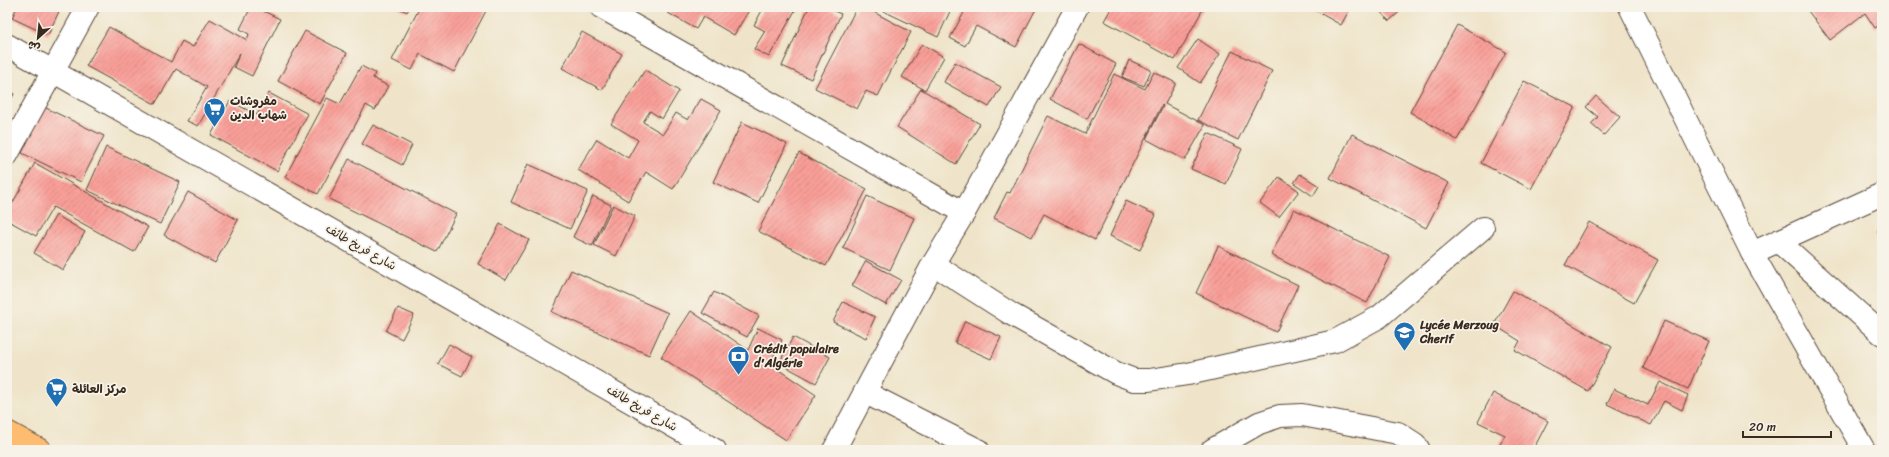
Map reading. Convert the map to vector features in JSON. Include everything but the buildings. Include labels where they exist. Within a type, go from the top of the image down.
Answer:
[{"type":"main road","points":[[7,432],[40,450]]},
{"type":"street","points":[[7,155],[88,7]]},
{"type":"street","points":[[602,7],[964,213]]},
{"type":"street","points":[[1630,7],[1752,253],[1864,450]]},
{"type":"street","points":[[834,450],[866,393],[933,264],[964,213],[1074,8]]},
{"type":"street","name":"شارع فريخ طائف","points":[[7,44],[715,450]]},
{"type":"street","points":[[1752,253],[1882,194]]},
{"type":"street","points":[[933,264],[1010,314],[1116,373],[1134,380],[1149,380],[1188,374],[1335,341],[1379,316],[1483,228]]},
{"type":"street","points":[[1778,241],[1882,334]]},
{"type":"street","points":[[866,393],[978,450]]},
{"type":"street","points":[[1212,450],[1259,423],[1280,416],[1302,415],[1398,433],[1415,444],[1419,450]]},
{"type":"place","name":"مفروشات شهاب الدين","points":[[214,128]]},
{"type":"place","name":"Lycée Merzoug Cherif","points":[[1405,352]]},
{"type":"place","name":"Crédit populaire d'Algérie","points":[[739,376]]},
{"type":"place","name":"مركز العائلة","points":[[56,408]]}]
